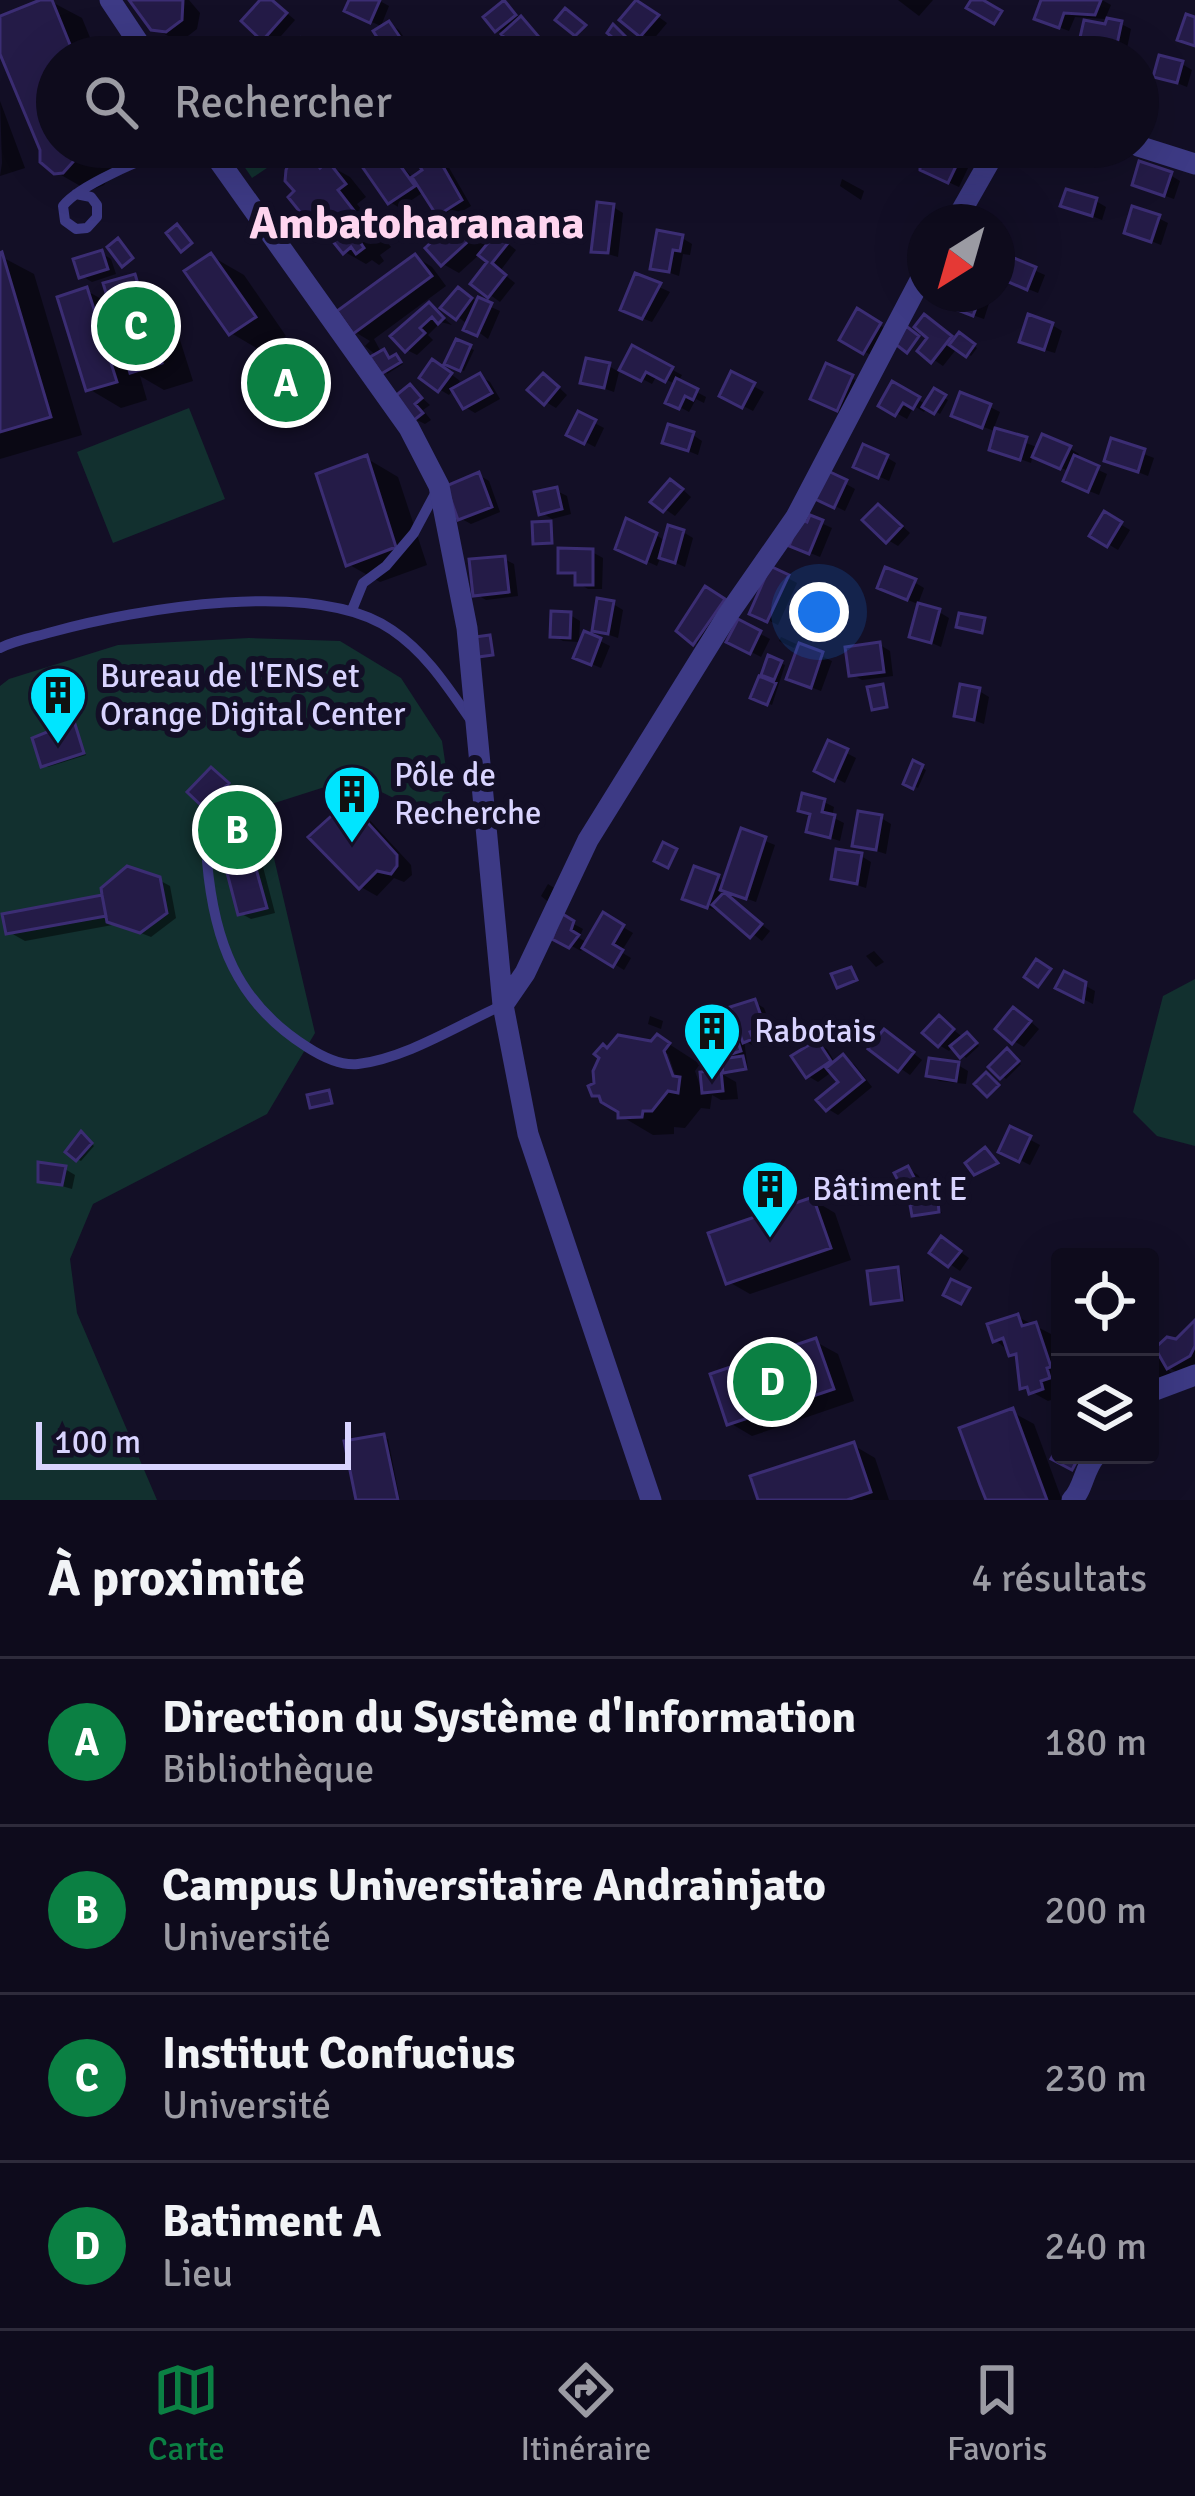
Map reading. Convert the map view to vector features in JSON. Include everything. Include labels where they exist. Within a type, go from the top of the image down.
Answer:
[{"type":"street","points":[[110,0],[134,36]]},
{"type":"street","points":[[1159,153],[1195,164]]},
{"type":"street","points":[[224,168],[409,428],[439,486],[466,628],[503,1005],[528,1134],[652,1500]]},
{"type":"street","points":[[965,204],[986,168]]},
{"type":"street","points":[[503,1005],[525,973],[588,840],[727,616],[796,517],[907,305]]},
{"type":"street","points":[[1159,1389],[1195,1375]]},
{"type":"street","points":[[1072,1500],[1088,1464]]},
{"type":"lane","points":[[76,194],[133,168]]},
{"type":"lane","points":[[352,610],[363,583],[386,566],[414,533],[439,486]]},
{"type":"lane","points":[[0,648],[75,626],[193,605],[277,602],[352,610],[391,628],[432,665],[475,727]]},
{"type":"lane","points":[[207,861],[220,940],[240,986],[291,1037],[324,1057],[355,1065],[407,1049],[503,1005]]},
{"type":"green space","points":[[245,168],[267,168],[252,178]]},
{"type":"green space","points":[[189,408],[225,499],[113,543],[77,452]]},
{"type":"green space","points":[[249,638],[340,641],[401,678],[442,741],[450,795],[430,816],[353,778],[262,807],[315,1033],[267,1114],[93,1204],[70,1259],[77,1313],[157,1500],[0,1500],[0,686],[9,679],[118,645]]},
{"type":"green space","points":[[1195,979],[1195,1146],[1157,1136],[1133,1112],[1163,996]]},
{"type":"building","points":[[52,0],[67,36],[36,36],[36,140],[0,54],[0,16]]},
{"type":"building","points":[[129,0],[183,0],[182,20],[166,32],[151,30]]},
{"type":"building","points":[[260,0],[272,0],[287,13],[266,36],[257,36],[241,21]]},
{"type":"building","points":[[349,0],[380,0],[370,23],[344,11]]},
{"type":"building","points":[[504,0],[516,15],[495,32],[483,17]]},
{"type":"building","points":[[636,0],[659,15],[641,36],[619,20]]},
{"type":"building","points":[[971,0],[983,0],[1002,11],[994,24],[966,8]]},
{"type":"building","points":[[1041,0],[1101,0],[1095,15],[1064,13],[1059,28],[1034,19]]},
{"type":"building","points":[[565,8],[586,25],[575,36],[555,20]]},
{"type":"building","points":[[1186,14],[1195,17],[1195,46],[1177,40]]},
{"type":"building","points":[[521,16],[538,36],[503,36]]},
{"type":"building","points":[[1107,18],[1122,21],[1119,36],[1080,36],[1084,20],[1105,24]]},
{"type":"building","points":[[389,21],[399,36],[376,36],[373,31]]},
{"type":"building","points":[[613,24],[625,36],[611,36],[607,33]]},
{"type":"building","points":[[1159,55],[1183,61],[1177,83],[1159,78]]},
{"type":"building","points":[[333,168],[346,184],[338,190],[372,234],[360,242],[364,248],[356,254],[351,247],[343,254],[310,213],[304,217],[288,197],[294,191],[285,181],[286,170]]},
{"type":"building","points":[[363,168],[402,168],[415,186],[388,204]]},
{"type":"building","points":[[444,168],[462,200],[437,216],[412,177],[422,170]]},
{"type":"building","points":[[920,168],[955,168],[948,183]]},
{"type":"building","points":[[1137,168],[1172,172],[1164,196],[1132,185]]},
{"type":"building","points":[[1066,189],[1097,198],[1092,216],[1060,206]]},
{"type":"building","points":[[597,202],[614,204],[608,253],[591,252]]},
{"type":"building","points":[[1132,206],[1160,215],[1151,242],[1124,233]]},
{"type":"building","points":[[457,219],[473,237],[441,266],[425,248]]},
{"type":"building","points":[[177,224],[192,243],[181,252],[166,233]]},
{"type":"building","points":[[657,230],[683,235],[680,251],[673,250],[669,272],[650,269]]},
{"type":"building","points":[[496,233],[508,243],[492,263],[506,275],[488,298],[470,284],[487,262],[478,255]]},
{"type":"building","points":[[118,238],[133,258],[122,267],[107,247]]},
{"type":"building","points":[[102,250],[108,269],[79,278],[73,259]]},
{"type":"building","points":[[0,253],[51,417],[0,432]]},
{"type":"building","points":[[211,253],[256,317],[229,335],[184,271]]},
{"type":"building","points":[[415,254],[432,276],[353,334],[337,311]]},
{"type":"building","points":[[1015,258],[1036,267],[1027,290],[1015,285]]},
{"type":"building","points":[[635,273],[661,283],[642,319],[620,310]]},
{"type":"building","points":[[135,274],[162,363],[130,373],[103,283]]},
{"type":"building","points":[[87,287],[117,382],[86,391],[57,297]]},
{"type":"building","points":[[458,287],[472,298],[456,320],[440,308]]},
{"type":"building","points":[[478,297],[492,303],[477,336],[463,330]]},
{"type":"building","points":[[429,302],[444,318],[438,324],[432,317],[420,328],[425,333],[405,352],[390,336]]},
{"type":"building","points":[[857,308],[881,323],[863,354],[839,340]]},
{"type":"building","points":[[924,314],[952,336],[931,363],[917,351],[927,338],[914,327]]},
{"type":"building","points":[[1028,314],[1053,323],[1044,350],[1019,342]]},
{"type":"building","points":[[906,326],[919,336],[907,353],[894,343]]},
{"type":"building","points":[[959,332],[975,344],[966,357],[949,345]]},
{"type":"building","points":[[456,339],[471,345],[460,371],[444,364]]},
{"type":"building","points":[[632,345],[673,367],[665,382],[646,372],[641,381],[619,370]]},
{"type":"building","points":[[384,349],[389,358],[396,354],[401,362],[381,374],[370,357]]},
{"type":"building","points":[[286,351],[316,393],[285,415],[255,372]]},
{"type":"building","points":[[586,358],[610,363],[604,388],[580,383]]},
{"type":"building","points":[[432,359],[452,373],[438,392],[419,378]]},
{"type":"building","points":[[826,363],[853,375],[837,411],[810,399]]},
{"type":"building","points":[[731,371],[755,383],[742,408],[719,396]]},
{"type":"building","points":[[480,373],[492,393],[463,409],[451,389]]},
{"type":"building","points":[[543,373],[559,387],[544,405],[527,390]]},
{"type":"building","points":[[676,378],[698,389],[693,400],[685,396],[679,409],[665,403]]},
{"type":"building","points":[[892,381],[920,397],[913,409],[903,403],[895,416],[878,406]]},
{"type":"building","points":[[410,384],[422,398],[415,404],[423,413],[413,421],[394,397]]},
{"type":"building","points":[[934,388],[946,395],[934,414],[922,407]]},
{"type":"building","points":[[960,392],[991,404],[982,428],[951,416]]},
{"type":"building","points":[[578,411],[596,420],[584,444],[566,435]]},
{"type":"building","points":[[668,424],[694,432],[688,451],[662,443]]},
{"type":"building","points":[[995,428],[1027,437],[1020,460],[989,450]]},
{"type":"building","points":[[1042,434],[1071,446],[1060,469],[1032,457]]},
{"type":"building","points":[[1111,438],[1145,449],[1138,472],[1104,461]]},
{"type":"building","points":[[863,444],[888,455],[878,478],[853,467]]},
{"type":"building","points":[[367,455],[396,547],[346,566],[316,474]]},
{"type":"building","points":[[1074,455],[1099,466],[1088,492],[1063,481]]},
{"type":"building","points":[[828,471],[847,480],[834,508],[815,499]]},
{"type":"building","points":[[479,472],[492,507],[458,520],[446,486]]},
{"type":"building","points":[[670,479],[683,489],[663,512],[650,502]]},
{"type":"building","points":[[557,487],[562,509],[539,515],[534,492]]},
{"type":"building","points":[[878,504],[902,526],[886,543],[862,520]]},
{"type":"building","points":[[1104,511],[1122,522],[1107,547],[1089,536]]},
{"type":"building","points":[[810,515],[823,520],[809,554],[789,546],[800,519],[807,522]]},
{"type":"building","points":[[626,518],[657,533],[646,563],[615,549]]},
{"type":"building","points":[[551,521],[552,543],[533,544],[532,522]]},
{"type":"building","points":[[668,525],[684,530],[675,563],[659,558]]},
{"type":"building","points":[[558,548],[593,549],[593,585],[575,585],[575,573],[558,573]]},
{"type":"building","points":[[505,556],[509,592],[473,596],[469,559]]},
{"type":"building","points":[[770,566],[789,575],[767,622],[749,614]]},
{"type":"building","points":[[885,567],[916,579],[907,600],[877,588]]},
{"type":"building","points":[[705,586],[725,599],[693,645],[676,631]]},
{"type":"building","points":[[597,598],[614,601],[608,634],[592,631]]},
{"type":"building","points":[[918,603],[940,609],[931,643],[909,637]]},
{"type":"building","points":[[551,611],[571,612],[570,638],[550,637]]},
{"type":"building","points":[[959,613],[985,618],[982,633],[956,627]]},
{"type":"building","points":[[738,619],[761,631],[750,654],[726,642]]},
{"type":"building","points":[[584,631],[601,638],[591,665],[573,658]]},
{"type":"building","points":[[490,635],[493,655],[478,657],[475,637]]},
{"type":"building","points":[[880,642],[884,672],[849,676],[845,647]]},
{"type":"building","points":[[799,643],[823,652],[811,688],[786,679]]},
{"type":"building","points":[[768,655],[782,661],[774,680],[761,675]]},
{"type":"building","points":[[759,676],[776,683],[767,705],[750,698]]},
{"type":"building","points":[[883,684],[887,707],[872,710],[867,687]]},
{"type":"building","points":[[960,684],[980,688],[974,720],[954,716]]},
{"type":"building","name":"Bureau de l'ENS et Orange Digital Center","points":[[74,721],[84,753],[41,767],[32,738]]},
{"type":"building","points":[[828,740],[848,749],[834,781],[814,771]]},
{"type":"building","points":[[913,760],[923,765],[913,789],[903,784]]},
{"type":"building","points":[[211,767],[229,783],[205,809],[187,792]]},
{"type":"building","points":[[802,793],[825,799],[822,812],[835,815],[830,838],[806,832],[810,814],[798,811]]},
{"type":"building","name":"Pôle de Recherche","points":[[348,801],[397,855],[391,874],[377,871],[359,889],[308,837]]},
{"type":"building","points":[[858,811],[882,815],[876,850],[852,846]]},
{"type":"building","points":[[741,828],[766,837],[746,899],[720,890]]},
{"type":"building","points":[[246,832],[248,849],[234,851],[232,834]]},
{"type":"building","points":[[663,842],[677,849],[668,868],[654,861]]},
{"type":"building","points":[[836,849],[862,853],[857,884],[831,879]]},
{"type":"building","points":[[253,858],[267,908],[238,915],[225,865]]},
{"type":"building","points":[[127,866],[160,877],[167,913],[140,933],[107,922],[101,888]]},
{"type":"building","points":[[694,866],[719,875],[707,908],[682,899]]},
{"type":"building","points":[[724,892],[762,924],[750,938],[712,905]]},
{"type":"building","points":[[102,895],[106,916],[6,934],[2,914]]},
{"type":"building","points":[[603,912],[624,925],[613,944],[623,950],[613,967],[582,948]]},
{"type":"building","points":[[561,913],[574,921],[571,930],[579,935],[569,948],[552,939]]},
{"type":"building","points":[[1036,959],[1051,969],[1038,987],[1024,977]]},
{"type":"building","points":[[851,967],[857,980],[837,988],[831,974]]},
{"type":"building","points":[[1064,971],[1086,982],[1083,1002],[1055,988]]},
{"type":"building","points":[[755,999],[765,1027],[750,1032],[753,1039],[743,1043],[730,1007]]},
{"type":"building","points":[[1013,1007],[1031,1021],[1012,1044],[995,1029]]},
{"type":"building","points":[[939,1015],[954,1029],[938,1047],[922,1033]]},
{"type":"building","points":[[732,1022],[741,1051],[712,1060],[703,1031]]},
{"type":"building","points":[[884,1029],[914,1052],[898,1072],[868,1049]]},
{"type":"building","points":[[967,1032],[977,1043],[960,1058],[950,1046]]},
{"type":"building","points":[[657,1034],[670,1043],[664,1051],[673,1076],[680,1077],[678,1093],[668,1091],[642,1117],[618,1118],[618,1112],[599,1096],[592,1096],[588,1086],[594,1083],[599,1058],[594,1054],[618,1035],[651,1041]]},
{"type":"building","points":[[817,1040],[831,1061],[806,1078],[791,1056]]},
{"type":"building","points":[[1007,1048],[1019,1061],[1000,1079],[988,1067]]},
{"type":"building","points":[[843,1054],[864,1080],[826,1111],[816,1100],[838,1082],[826,1068]]},
{"type":"building","points":[[743,1056],[746,1069],[723,1073],[721,1059]]},
{"type":"building","points":[[929,1058],[959,1062],[956,1081],[926,1076]]},
{"type":"building","name":"Rabotais","points":[[721,1070],[723,1091],[702,1093],[700,1072]]},
{"type":"building","points":[[986,1072],[999,1085],[987,1097],[974,1084]]},
{"type":"building","points":[[329,1090],[332,1103],[310,1108],[307,1095]]},
{"type":"building","points":[[1010,1126],[1031,1136],[1019,1162],[998,1152]]},
{"type":"building","points":[[81,1131],[92,1143],[76,1161],[65,1152]]},
{"type":"building","points":[[985,1147],[998,1163],[974,1175],[965,1163]]},
{"type":"building","points":[[38,1162],[66,1166],[62,1185],[38,1182]]},
{"type":"building","points":[[908,1166],[924,1196],[910,1203],[894,1173]]},
{"type":"building","name":"Bâtiment E","points":[[813,1197],[831,1248],[726,1284],[708,1233]]},
{"type":"building","points":[[938,1201],[939,1212],[912,1216],[910,1205]]},
{"type":"building","points":[[941,1236],[961,1251],[948,1267],[929,1253]]},
{"type":"building","points":[[898,1267],[902,1300],[871,1304],[867,1271]]},
{"type":"building","points":[[951,1279],[970,1288],[961,1304],[943,1295]]},
{"type":"building","points":[[1018,1314],[1022,1326],[1036,1322],[1051,1367],[1047,1368],[1050,1378],[1041,1381],[1043,1389],[1029,1394],[1027,1387],[1020,1389],[1016,1354],[1009,1356],[1003,1338],[993,1342],[987,1324]]},
{"type":"building","points":[[1195,1320],[1190,1356],[1167,1369],[1159,1344],[1167,1337],[1176,1339]]},
{"type":"building","points":[[816,1338],[834,1389],[727,1425],[710,1374]]},
{"type":"building","points":[[1013,1408],[1047,1500],[986,1500],[980,1485],[959,1428]]},
{"type":"building","points":[[384,1434],[398,1500],[356,1500],[344,1441]]},
{"type":"building","points":[[854,1442],[871,1492],[847,1500],[758,1500],[750,1476]]},
{"type":"place","name":"Institut Confucius","points":[[136,326]]},
{"type":"place","name":"Direction du Système d'Information","points":[[286,383]]},
{"type":"place","name":"Bureau de l'ENS et Orange Digital Center","points":[[58,746]]},
{"type":"place","name":"Campus Universitaire Andrainjato","points":[[237,830]]},
{"type":"place","name":"Pôle de Recherche","points":[[352,845]]},
{"type":"place","name":"Rabotais","points":[[712,1082]]},
{"type":"place","name":"Bâtiment E","points":[[770,1240]]},
{"type":"place","name":"Batiment A","points":[[772,1382]]},
{"type":"district","name":"Ambatoharanana","points":[[417,223]]}]
